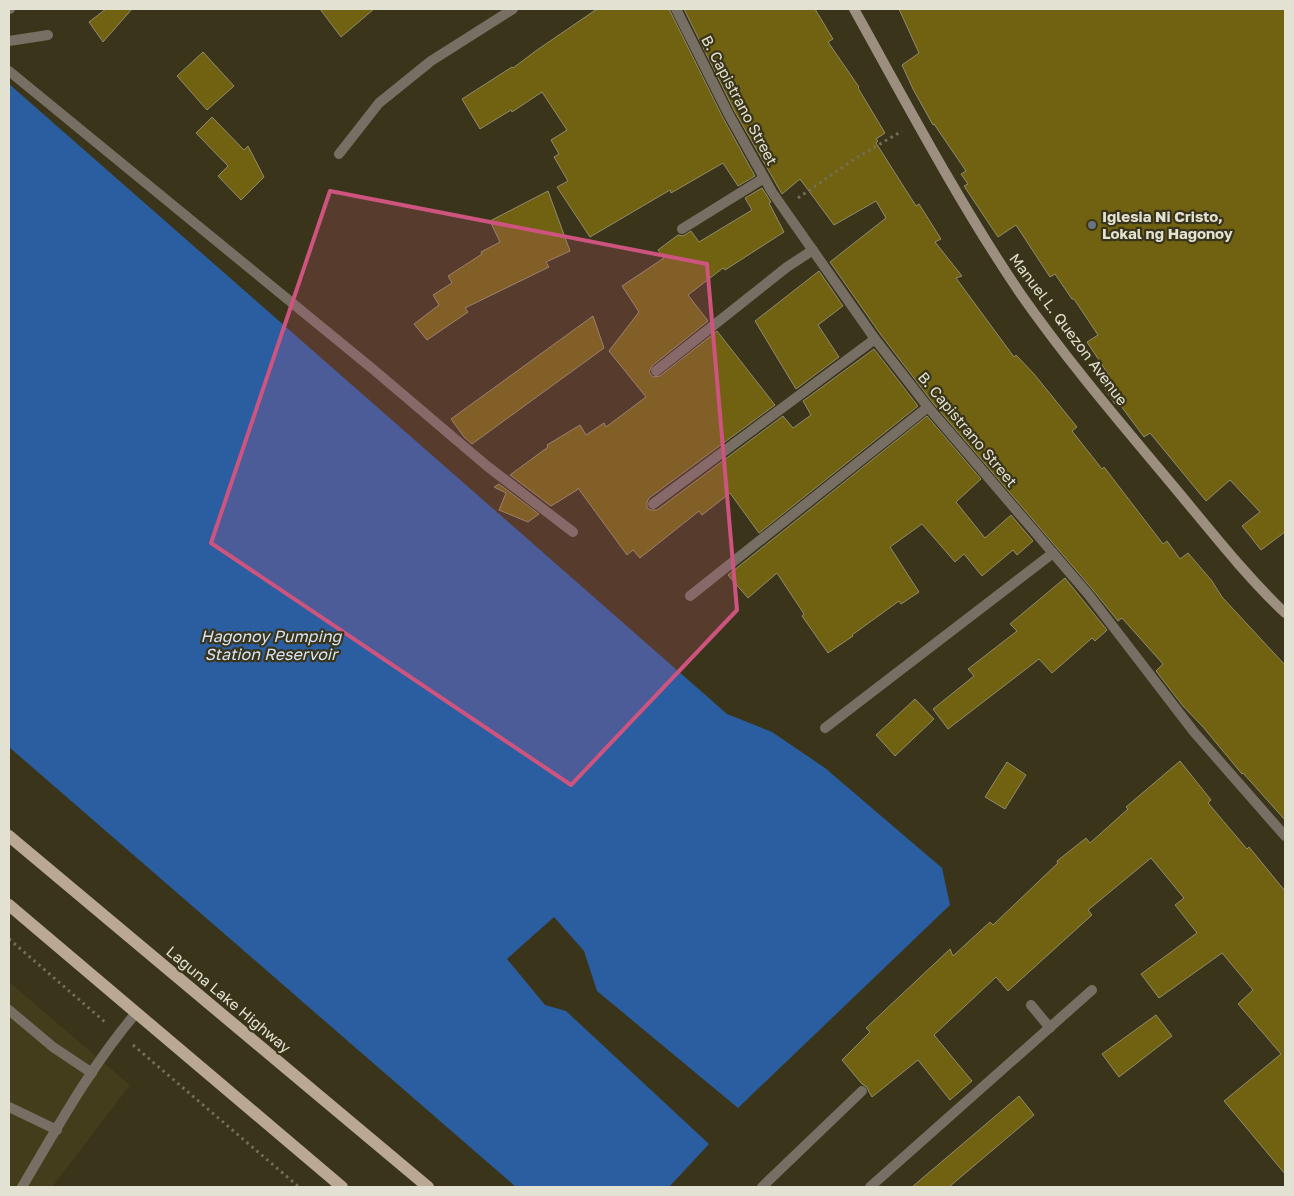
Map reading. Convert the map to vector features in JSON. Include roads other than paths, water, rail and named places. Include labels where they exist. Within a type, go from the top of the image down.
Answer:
[{"type":"main road","name":"Manuel L. Quezon Avenue","points":[[854,9],[917,123],[998,260],[1022,294],[1069,358],[1225,547],[1285,613]]},
{"type":"main road","name":"Laguna Lake Highway","points":[[9,836],[428,1187]]},
{"type":"main road","points":[[9,905],[342,1187]]},
{"type":"street","points":[[339,154],[379,103],[431,62],[512,9]]},
{"type":"street","name":"B. Capistrano Street","points":[[676,9],[729,115],[764,178],[876,338],[928,407],[1088,594],[1194,732],[1285,836]]},
{"type":"street","points":[[9,41],[48,35]]},
{"type":"street","points":[[9,71],[374,370],[487,466],[573,532]]},
{"type":"street","points":[[682,229],[764,178]]},
{"type":"street","points":[[656,371],[787,267],[813,250]]},
{"type":"street","points":[[653,504],[876,338]]},
{"type":"street","points":[[690,596],[928,407]]},
{"type":"street","points":[[825,728],[1054,553]]},
{"type":"street","points":[[870,1187],[1092,990]]},
{"type":"street","points":[[1031,1005],[1050,1028]]},
{"type":"street","points":[[9,1010],[53,1047],[92,1073]]},
{"type":"street","points":[[22,1187],[92,1073],[119,1033],[136,1013]]},
{"type":"street","points":[[762,1187],[862,1092]]},
{"type":"street","points":[[9,1107],[56,1130]]},
{"type":"water","name":"Hagonoy Pumping Station Reservoir","points":[[9,84],[727,714],[772,732],[825,768],[942,868],[950,905],[738,1108],[597,991],[584,951],[554,917],[507,959],[545,1005],[566,1011],[709,1144],[669,1187],[516,1187],[9,747]]},
{"type":"place","name":"Iglesia Ni Cristo, Lokal ng Hagonoy","points":[[1092,225]]}]
